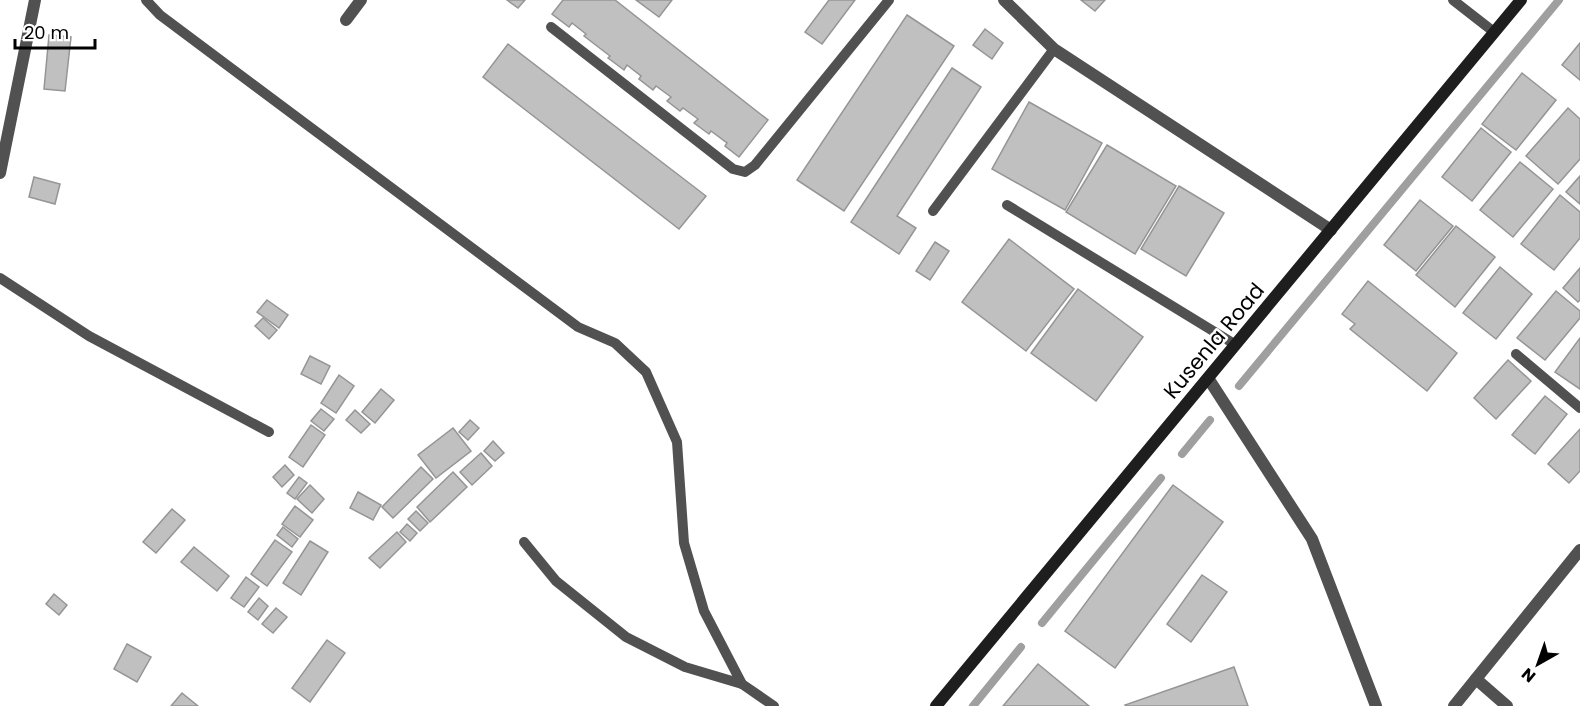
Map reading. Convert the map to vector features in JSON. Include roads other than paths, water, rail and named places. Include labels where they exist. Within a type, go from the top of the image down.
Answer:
[{"type":"main road","name":"Kusenla Road","points":[[936,706],[1521,0]]},
{"type":"street","points":[[0,173],[35,0]]},
{"type":"street","points":[[346,20],[361,0]]},
{"type":"street","points":[[1004,0],[1054,49],[1331,230]]},
{"type":"street","points":[[1208,378],[1312,538],[1376,706]]},
{"type":"street","points":[[1455,706],[1580,550]]},
{"type":"street","points":[[1476,679],[1508,706]]},
{"type":"lane","points":[[146,0],[160,15],[578,327],[615,343],[646,372],[677,442],[684,543],[704,611],[742,684]]},
{"type":"lane","points":[[551,27],[733,169],[745,172],[755,165],[789,125],[889,0]]},
{"type":"lane","points":[[1453,0],[1494,32]]},
{"type":"lane","points":[[933,211],[1054,49]]},
{"type":"lane","points":[[1007,205],[1236,345]]},
{"type":"lane","points":[[0,278],[89,336],[270,432]]},
{"type":"lane","points":[[1516,354],[1580,408]]},
{"type":"lane","points":[[524,542],[556,581],[626,637],[685,667],[742,684],[774,706]]},
{"type":"waterway","points":[[1239,386],[1559,0]]},
{"type":"waterway","points":[[1182,454],[1210,420]]},
{"type":"waterway","points":[[1042,623],[1161,478]]},
{"type":"waterway","points":[[973,706],[1021,647]]}]
